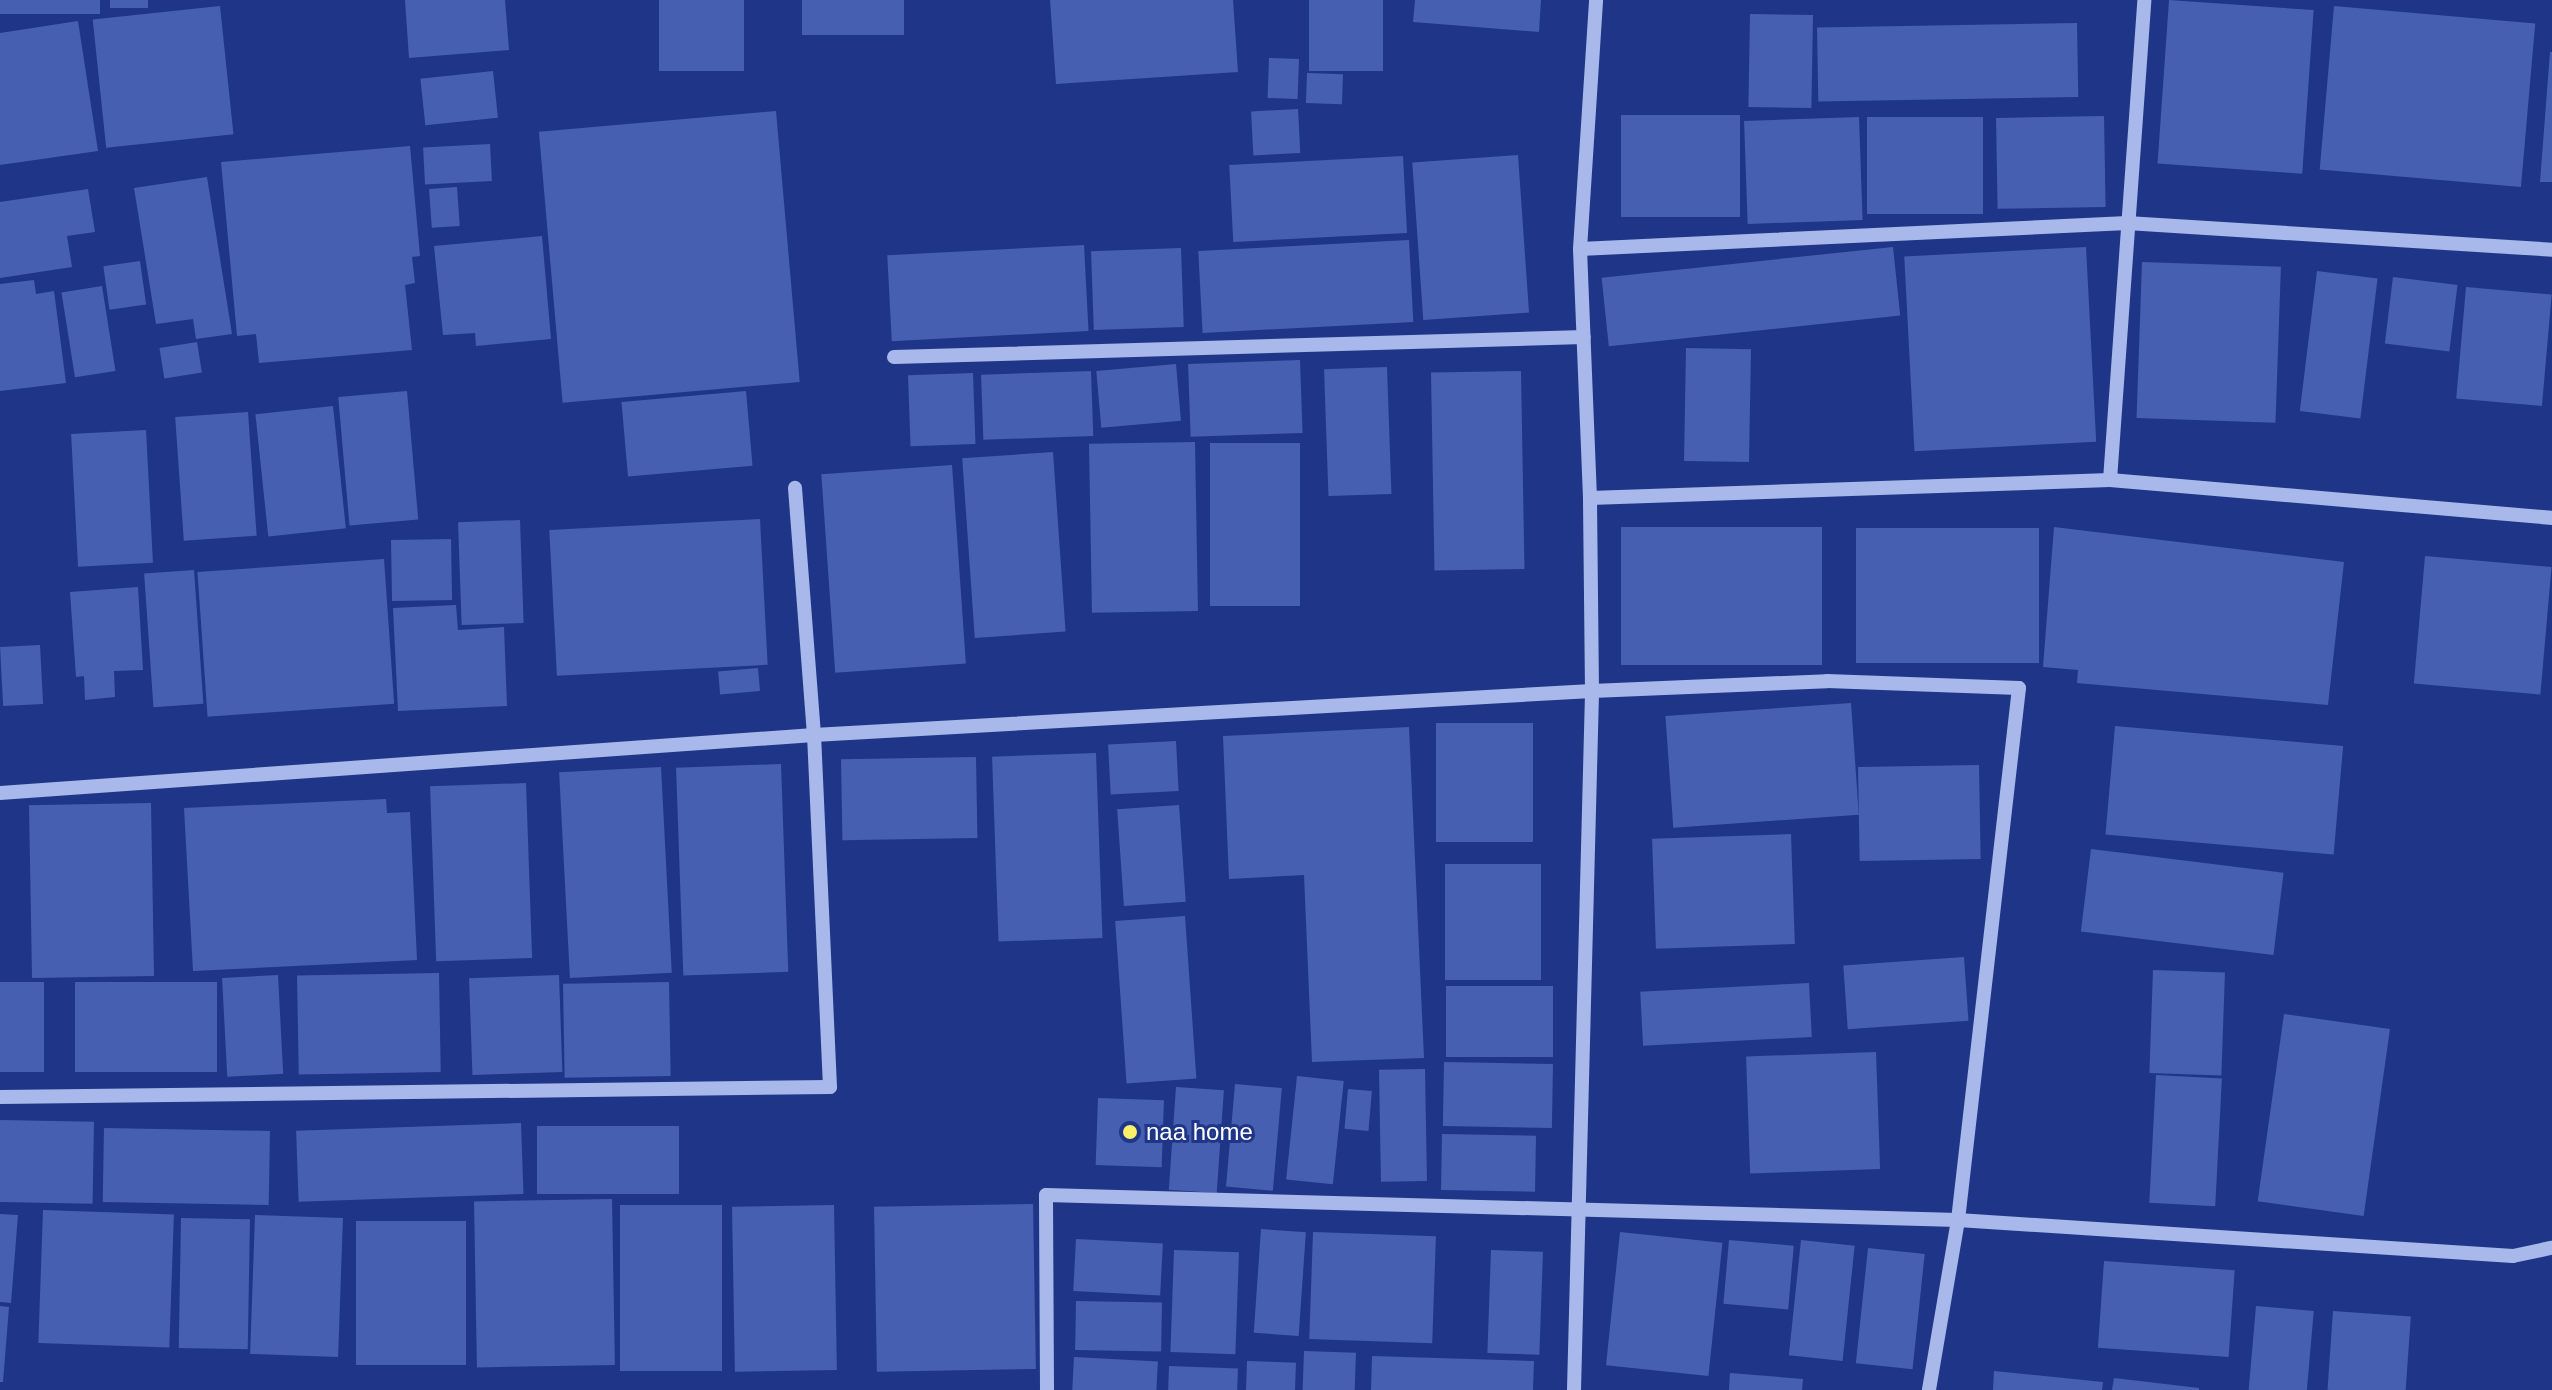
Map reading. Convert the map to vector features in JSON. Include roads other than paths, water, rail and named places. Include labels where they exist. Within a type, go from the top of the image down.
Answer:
[{"type":"street","points":[[1574,1390],[1592,691],[1590,498],[1580,249],[1596,0]]},
{"type":"street","points":[[2110,480],[2144,0]]},
{"type":"street","points":[[1580,249],[2127,223],[2552,250]]},
{"type":"street","points":[[894,357],[1584,337]]},
{"type":"street","points":[[1590,498],[2110,480],[2552,518]]},
{"type":"street","points":[[0,1097],[830,1087],[814,735],[795,488]]},
{"type":"street","points":[[0,793],[814,735],[1592,691],[1827,681],[2019,688],[1958,1220],[1929,1390]]},
{"type":"street","points":[[1047,1390],[1046,1195],[1958,1220],[2513,1256],[2552,1248]]},
{"type":"place","name":"naa home","points":[[1130,1132]]}]
